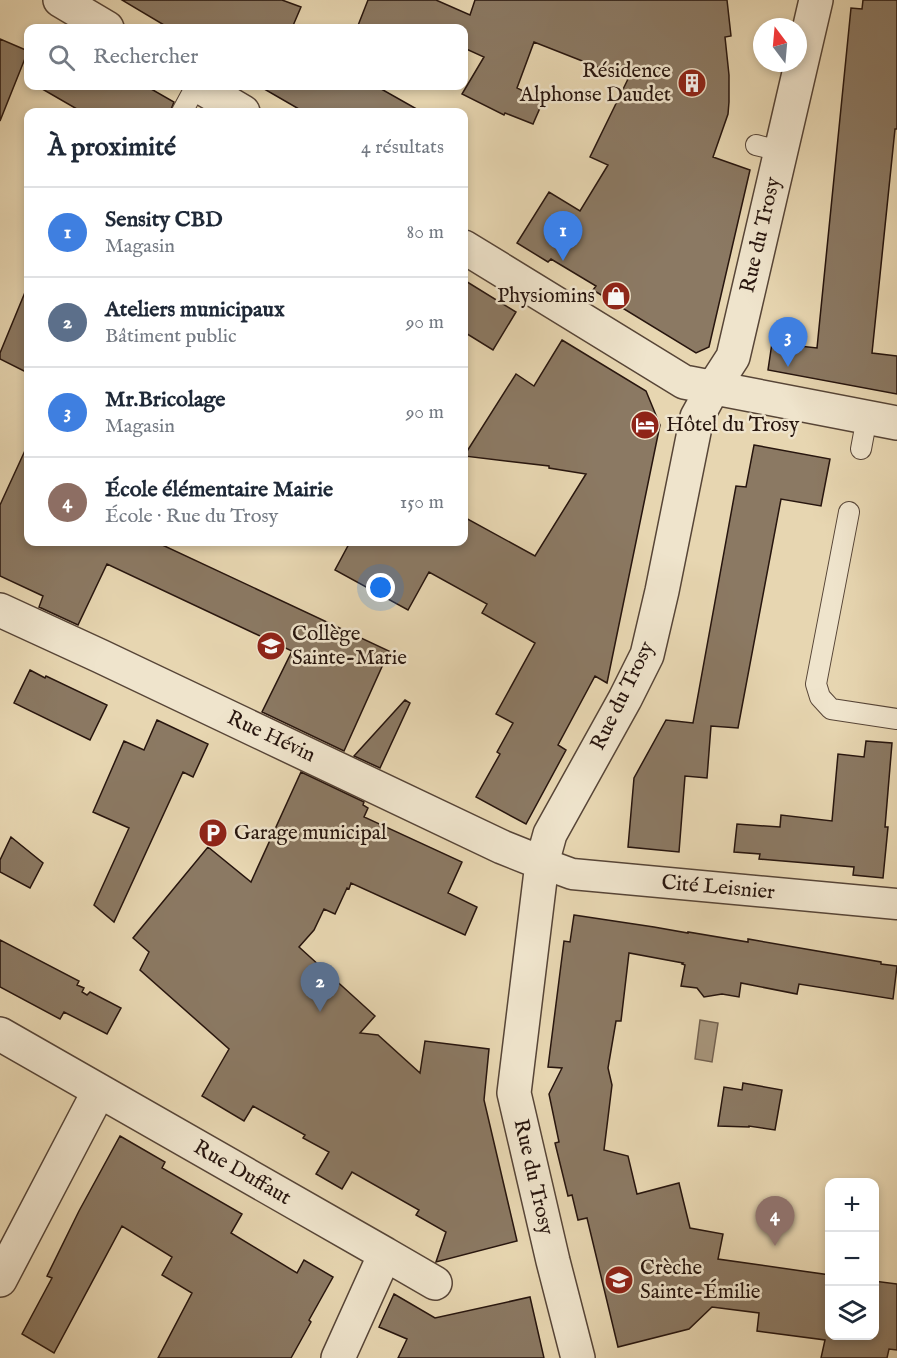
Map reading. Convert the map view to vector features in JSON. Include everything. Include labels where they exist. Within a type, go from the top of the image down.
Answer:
[{"type":"street","points":[[60,0],[99,24]]},
{"type":"street","name":"Rue du Trosy","points":[[578,1358],[514,1094],[542,863],[550,834],[647,655],[697,417],[733,357],[768,148],[816,0]]},
{"type":"street","points":[[204,90],[236,108]]},
{"type":"street","points":[[468,249],[684,382],[882,420]]},
{"type":"street","name":"Rue Hévin","points":[[0,610],[509,851],[542,863]]},
{"type":"street","name":"Cité Leisnier","points":[[542,863],[572,874],[897,904]]},
{"type":"street","name":"Rue Duffaut","points":[[0,1034],[435,1283]]},
{"type":"street","points":[[0,1280],[99,1091]]},
{"type":"street","points":[[338,1358],[385,1254]]},
{"type":"lane","points":[[184,108],[195,90]]},
{"type":"lane","points":[[861,449],[882,420]]},
{"type":"lane","points":[[849,512],[816,684],[820,697],[831,709],[897,718]]},
{"type":"shaded area","points":[[700,1020],[718,1023],[712,1062],[695,1059]]},
{"type":"building","points":[[122,0],[282,0],[301,7],[294,24],[162,24]]},
{"type":"building","points":[[368,0],[436,0],[470,15],[475,0],[727,0],[731,36],[725,37],[729,75],[728,114],[713,157],[750,170],[709,347],[696,353],[593,290],[596,286],[551,259],[548,262],[517,243],[549,192],[580,211],[608,165],[590,157],[628,79],[534,42],[517,88],[543,101],[533,124],[505,113],[504,115],[462,94],[464,90],[468,90],[468,84],[484,57],[468,50],[468,24],[359,24]]},
{"type":"building","points":[[863,0],[897,0],[897,129],[895,129],[872,353],[897,356],[897,394],[768,370],[772,343],[817,348],[851,8],[862,9]]},
{"type":"building","points":[[0,39],[24,49],[24,61],[0,121]]},
{"type":"building","points":[[44,90],[153,90],[174,102],[172,108],[75,108]]},
{"type":"building","points":[[266,90],[383,90],[415,108],[297,108]]},
{"type":"building","points":[[468,282],[516,312],[493,350],[468,334]]},
{"type":"building","points":[[24,295],[24,371],[0,359],[0,353]]},
{"type":"building","points":[[562,340],[646,391],[660,425],[607,683],[595,676],[558,745],[566,750],[526,824],[476,797],[500,754],[497,752],[513,723],[496,714],[535,643],[482,613],[487,604],[429,572],[408,610],[335,570],[348,546],[468,546],[468,519],[535,556],[586,474],[549,468],[549,466],[468,456],[468,450],[516,374],[534,386]]},
{"type":"building","points":[[754,445],[830,459],[821,506],[781,499],[738,728],[711,726],[707,778],[685,776],[679,852],[628,847],[634,778],[666,720],[693,723],[736,486],[746,487]]},
{"type":"building","points":[[24,453],[24,546],[165,546],[389,651],[344,751],[262,712],[292,651],[107,564],[78,625],[39,607],[43,596],[0,576],[0,505]]},
{"type":"building","points":[[30,670],[107,705],[90,740],[14,703]]},
{"type":"building","points":[[405,700],[410,703],[380,768],[354,756]]},
{"type":"building","points":[[157,720],[208,744],[193,777],[183,772],[114,922],[94,905],[129,828],[93,812],[124,741],[144,750]]},
{"type":"building","points":[[866,741],[892,743],[883,878],[853,875],[854,867],[759,859],[760,854],[734,852],[737,824],[780,827],[781,815],[832,821],[838,754],[864,757]]},
{"type":"building","points":[[301,772],[364,802],[363,805],[368,808],[364,817],[462,862],[448,893],[477,907],[465,935],[351,883],[335,914],[324,909],[314,930],[299,947],[375,1016],[360,1033],[378,1035],[420,1073],[425,1041],[489,1049],[484,1100],[517,1241],[436,1262],[446,1232],[416,1215],[419,1210],[352,1172],[342,1189],[316,1174],[329,1152],[303,1138],[305,1135],[253,1106],[244,1121],[202,1096],[229,1049],[140,970],[149,952],[133,938],[208,847],[251,882]]},
{"type":"building","points":[[11,837],[43,863],[30,888],[0,872],[0,860]]},
{"type":"building","points":[[574,915],[748,942],[748,939],[897,966],[893,999],[799,984],[797,994],[741,983],[739,997],[722,994],[704,997],[697,988],[681,986],[685,965],[683,963],[629,953],[621,1021],[616,1021],[608,1068],[612,1085],[604,1150],[628,1156],[637,1194],[679,1183],[690,1228],[723,1234],[718,1259],[825,1274],[825,1340],[757,1331],[759,1313],[712,1307],[689,1329],[618,1347],[587,1218],[578,1220],[572,1195],[568,1196],[555,1143],[559,1142],[549,1094],[562,1068],[548,1067],[564,941],[570,942]]},
{"type":"building","points":[[0,940],[79,981],[77,985],[84,988],[82,992],[87,995],[90,992],[121,1008],[107,1034],[64,1012],[60,1019],[0,987]]},
{"type":"building","points":[[743,1083],[782,1090],[775,1130],[749,1126],[718,1126],[724,1087],[742,1090]]},
{"type":"building","points":[[120,1136],[165,1162],[162,1168],[242,1214],[231,1233],[297,1273],[304,1260],[333,1277],[291,1358],[158,1358],[192,1293],[162,1275],[172,1257],[122,1226],[54,1353],[22,1334],[52,1278],[47,1276],[79,1211]]},
{"type":"building","points":[[879,1282],[897,1284],[897,1350],[889,1349],[887,1358],[821,1358],[825,1340],[879,1340]]},
{"type":"building","points":[[394,1294],[435,1318],[530,1297],[544,1358],[398,1358],[407,1339],[379,1327]]},
{"type":"place","name":"Résidence Alphonse Daudet","points":[[692,83]]},
{"type":"place","name":"Sensity CBD","points":[[563,261]]},
{"type":"place","name":"Physiomins","points":[[616,296]]},
{"type":"place","name":"Mr.Bricolage","points":[[788,367]]},
{"type":"place","name":"Hôtel du Trosy","points":[[645,425]]},
{"type":"place","name":"Collège Sainte-Marie","points":[[271,646]]},
{"type":"place","name":"Garage municipal","points":[[213,833]]},
{"type":"place","name":"Ateliers municipaux","points":[[320,1012]]},
{"type":"place","name":"École élémentaire Mairie","points":[[775,1246]]},
{"type":"place","name":"Crèche Sainte-Émilie","points":[[619,1280]]}]
